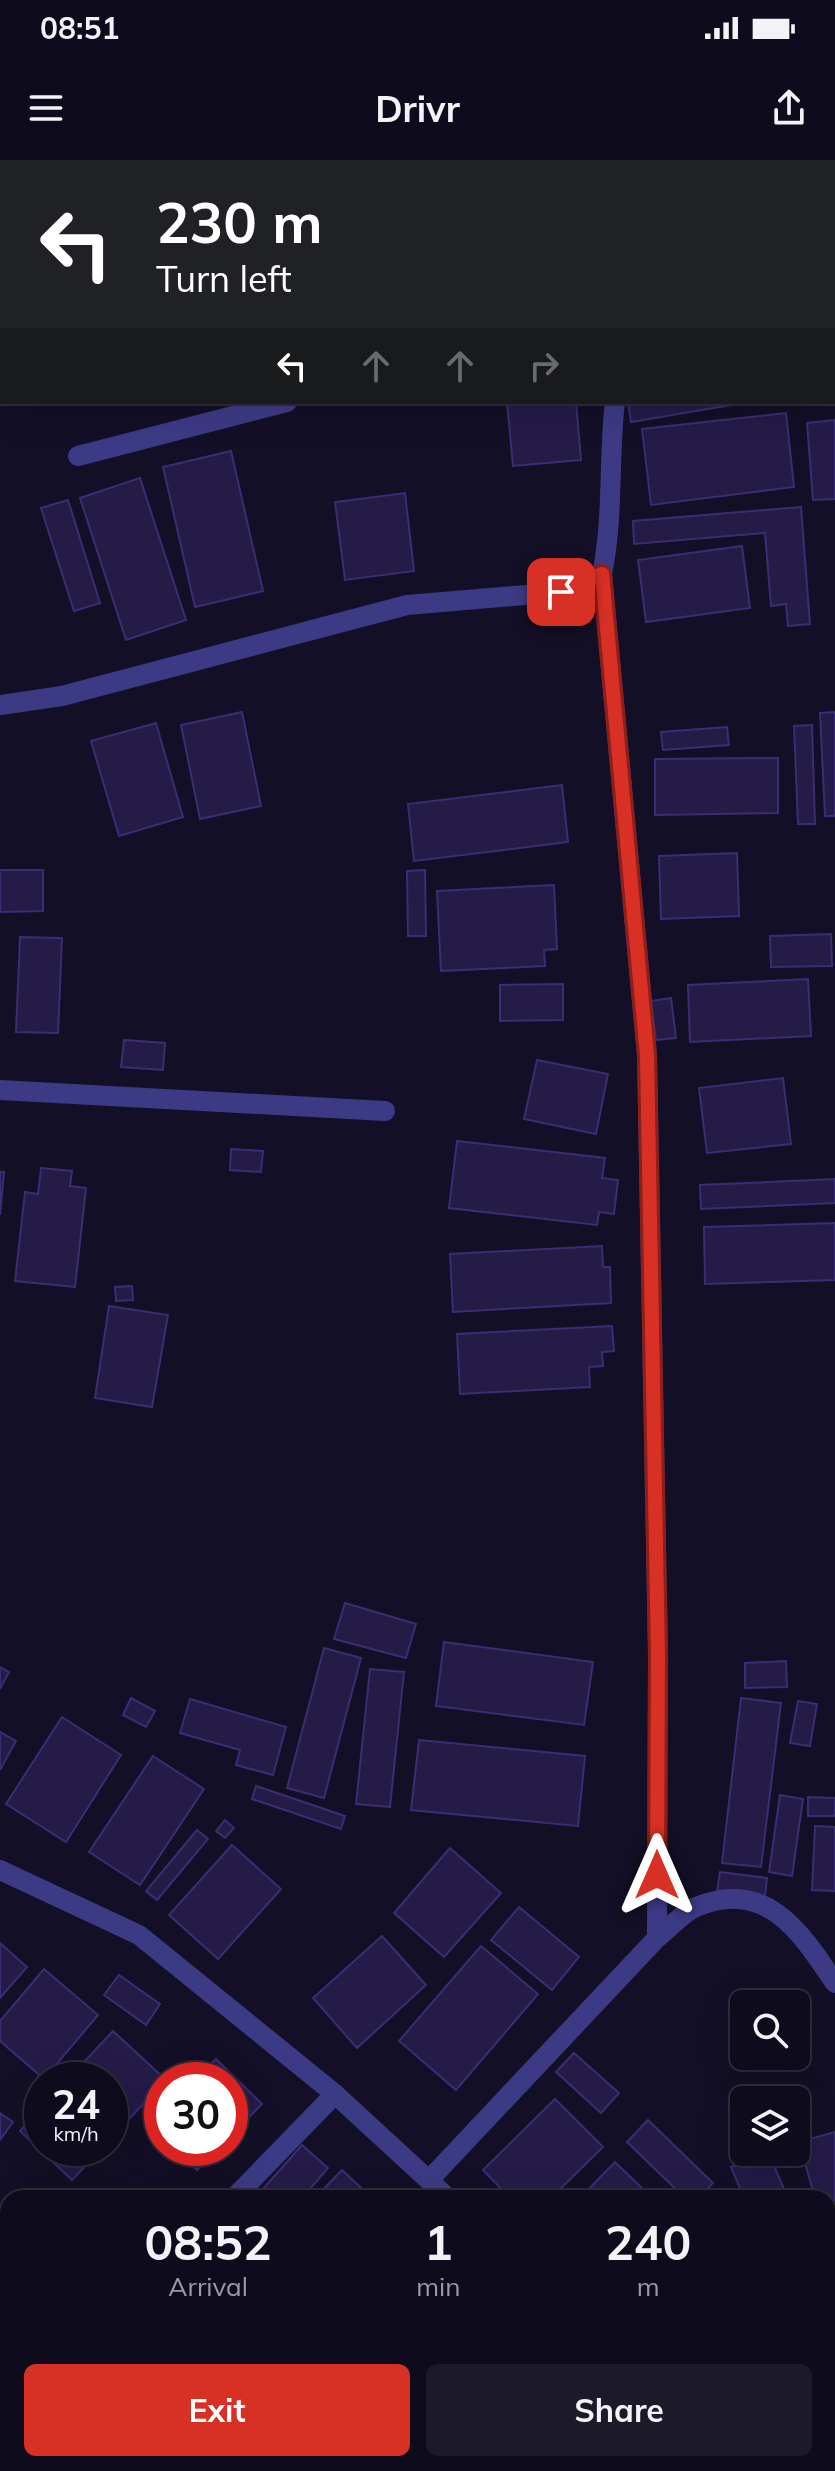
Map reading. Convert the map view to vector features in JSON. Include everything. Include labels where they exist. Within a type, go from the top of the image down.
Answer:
[{"type":"street","points":[[78,456],[279,404]]},
{"type":"street","points":[[615,404],[611,436],[612,507],[602,574],[647,1055],[658,1655],[657,1938]]},
{"type":"street","points":[[0,705],[62,696],[407,605],[561,592],[602,574]]},
{"type":"street","points":[[0,1090],[385,1111]]},
{"type":"street","points":[[0,1870],[139,1935],[335,2094],[440,2190]]},
{"type":"street","points":[[429,2180],[657,1938],[694,1908],[737,1896],[770,1908],[802,1934],[835,1983]]},
{"type":"street","points":[[242,2190],[335,2094]]},
{"type":"building","points":[[507,404],[576,404],[581,460],[513,466]]},
{"type":"building","points":[[628,404],[737,404],[631,422]]},
{"type":"building","points":[[786,413],[794,487],[651,505],[642,429]]},
{"type":"building","points":[[835,420],[835,499],[813,500],[807,423]]},
{"type":"building","points":[[231,451],[263,591],[195,607],[163,467]]},
{"type":"building","points":[[140,478],[186,620],[126,640],[80,498]]},
{"type":"building","points":[[405,493],[414,571],[345,580],[335,502]]},
{"type":"building","points":[[68,500],[100,603],[74,611],[41,508]]},
{"type":"building","points":[[801,507],[810,624],[788,626],[786,604],[771,606],[765,533],[634,544],[633,521]]},
{"type":"building","points":[[742,546],[750,608],[646,622],[638,560]]},
{"type":"building","points":[[242,712],[261,806],[200,819],[181,725]]},
{"type":"building","points":[[835,712],[835,816],[825,816],[820,713]]},
{"type":"building","points":[[156,723],[183,817],[119,836],[91,741]]},
{"type":"building","points":[[812,725],[815,824],[798,824],[794,726]]},
{"type":"building","points":[[727,727],[729,745],[663,750],[661,732]]},
{"type":"building","points":[[778,758],[778,813],[655,815],[655,759]]},
{"type":"building","points":[[562,785],[568,842],[414,861],[408,804]]},
{"type":"building","points":[[737,853],[739,916],[661,919],[659,856]]},
{"type":"building","points":[[0,870],[43,870],[43,911],[0,912]]},
{"type":"building","points":[[425,870],[426,936],[408,936],[407,871]]},
{"type":"building","points":[[554,885],[557,949],[544,950],[545,966],[441,971],[437,891]]},
{"type":"building","points":[[831,934],[832,966],[771,967],[770,936]]},
{"type":"building","points":[[20,937],[62,938],[58,1033],[16,1032]]},
{"type":"building","points":[[808,979],[811,1036],[690,1042],[688,985]]},
{"type":"building","points":[[563,984],[563,1020],[500,1021],[500,985]]},
{"type":"building","points":[[671,998],[676,1038],[656,1040],[651,1001]]},
{"type":"building","points":[[124,1040],[165,1043],[163,1070],[121,1067]]},
{"type":"building","points":[[537,1060],[608,1074],[596,1134],[524,1119]]},
{"type":"building","points":[[783,1078],[791,1144],[707,1153],[699,1088]]},
{"type":"building","points":[[457,1141],[605,1158],[602,1178],[618,1180],[614,1214],[599,1212],[597,1225],[449,1208]]},
{"type":"building","points":[[231,1149],[263,1151],[261,1172],[230,1170]]},
{"type":"building","points":[[41,1168],[72,1171],[70,1186],[86,1188],[75,1287],[15,1281],[25,1192],[38,1194]]},
{"type":"building","points":[[0,1172],[4,1172],[0,1215]]},
{"type":"building","points":[[835,1179],[835,1203],[701,1209],[700,1185]]},
{"type":"building","points":[[835,1223],[835,1280],[705,1284],[704,1227]]},
{"type":"building","points":[[602,1246],[603,1267],[610,1267],[611,1303],[453,1312],[450,1254]]},
{"type":"building","points":[[132,1286],[133,1300],[116,1301],[115,1287]]},
{"type":"building","points":[[109,1306],[168,1315],[152,1407],[95,1398]]},
{"type":"building","points":[[612,1326],[614,1351],[602,1352],[603,1366],[589,1367],[590,1387],[460,1394],[457,1334]]},
{"type":"building","points":[[345,1603],[416,1624],[406,1658],[334,1639]]},
{"type":"building","points":[[444,1642],[593,1662],[584,1725],[436,1706]]},
{"type":"building","points":[[324,1648],[361,1658],[324,1798],[287,1788]]},
{"type":"building","points":[[786,1661],[787,1687],[745,1688],[745,1663]]},
{"type":"building","points":[[0,1667],[9,1672],[0,1689]]},
{"type":"building","points":[[370,1669],[404,1672],[390,1807],[356,1804]]},
{"type":"building","points":[[131,1698],[155,1711],[146,1727],[123,1715]]},
{"type":"building","points":[[741,1698],[781,1703],[761,1867],[722,1863]]},
{"type":"building","points":[[190,1699],[286,1727],[273,1775],[236,1765],[240,1750],[180,1733]]},
{"type":"building","points":[[798,1701],[817,1704],[810,1746],[790,1743]]},
{"type":"building","points":[[62,1717],[121,1755],[66,1842],[6,1804]]},
{"type":"building","points":[[0,1732],[16,1741],[0,1770]]},
{"type":"building","points":[[419,1740],[585,1756],[578,1826],[411,1810]]},
{"type":"building","points":[[153,1756],[204,1789],[140,1885],[89,1852]]},
{"type":"building","points":[[256,1786],[345,1816],[341,1829],[252,1799]]},
{"type":"building","points":[[780,1795],[803,1799],[792,1876],[769,1872]]},
{"type":"building","points":[[808,1797],[835,1798],[835,1816],[808,1816]]},
{"type":"building","points":[[225,1820],[234,1828],[225,1838],[216,1831]]},
{"type":"building","points":[[815,1826],[835,1827],[835,1891],[812,1890]]},
{"type":"building","points":[[197,1830],[208,1839],[157,1900],[146,1891]]},
{"type":"building","points":[[232,1845],[281,1889],[218,1959],[169,1915]]},
{"type":"building","points":[[450,1848],[501,1893],[444,1957],[394,1913]]},
{"type":"building","points":[[720,1872],[767,1878],[765,1897],[717,1892]]},
{"type":"building","points":[[519,1907],[579,1957],[552,1990],[491,1940]]},
{"type":"building","points":[[382,1936],[426,1985],[357,2048],[313,1998]]},
{"type":"building","points":[[0,1943],[27,1967],[0,1998]]},
{"type":"building","points":[[481,1946],[538,1994],[456,2090],[399,2041]]},
{"type":"building","points":[[44,1969],[98,2015],[58,2062],[24,2062],[0,2041],[0,2021]]},
{"type":"building","points":[[119,1975],[160,2004],[146,2025],[104,1995]]},
{"type":"building","points":[[113,2031],[147,2062],[144,2062],[144,2103],[128,2120],[128,2062],[84,2062]]},
{"type":"building","points":[[574,2053],[619,2093],[601,2113],[556,2072]]},
{"type":"building","points":[[248,2090],[262,2104],[248,2118]]},
{"type":"building","points":[[555,2099],[603,2147],[559,2190],[502,2190],[483,2170]]},
{"type":"building","points":[[0,2113],[13,2122],[0,2140]]},
{"type":"building","points":[[648,2120],[713,2183],[706,2190],[677,2190],[627,2142]]},
{"type":"building","points":[[835,2132],[835,2190],[813,2190],[806,2166],[810,2166],[810,2139]]},
{"type":"building","points":[[302,2145],[328,2168],[309,2190],[262,2190]]},
{"type":"building","points":[[615,2162],[644,2190],[588,2190]]},
{"type":"building","points":[[57,2166],[85,2166],[72,2180]]},
{"type":"building","points":[[733,2166],[774,2166],[785,2190],[741,2190],[731,2167]]},
{"type":"building","points":[[342,2170],[363,2190],[323,2190]]},
{"type":"route","points":[[561,592],[602,574],[647,1055],[658,1655],[657,1875]]}]
